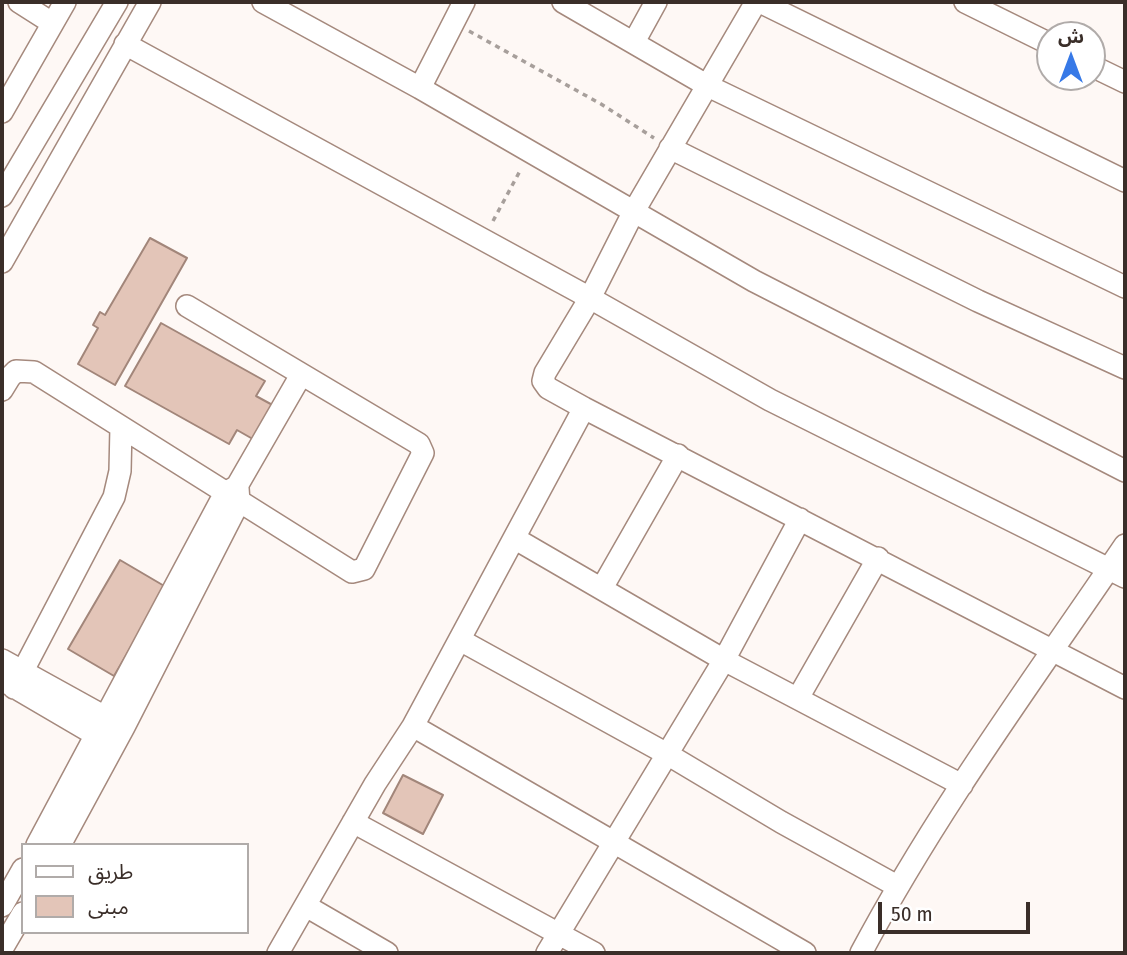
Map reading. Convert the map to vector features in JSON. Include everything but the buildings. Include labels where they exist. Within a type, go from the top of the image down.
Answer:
[{"type":"street","points":[[19,2],[52,23]]},
{"type":"street","points":[[2,112],[65,2]]},
{"type":"street","points":[[2,196],[117,2]]},
{"type":"street","points":[[3,257],[150,2]]},
{"type":"street","points":[[263,2],[420,88],[754,281],[1125,471]]},
{"type":"street","points":[[420,88],[464,2]]},
{"type":"street","points":[[564,2],[708,86],[1125,287]]},
{"type":"street","points":[[634,41],[656,2]]},
{"type":"street","points":[[1125,181],[758,2],[634,211],[590,298],[545,373],[543,381],[548,388],[584,408],[1125,688]]},
{"type":"street","points":[[965,2],[1036,37]]},
{"type":"street","points":[[125,44],[590,298],[770,400],[1117,573]]},
{"type":"street","points":[[1106,73],[1125,82]]},
{"type":"street","points":[[670,148],[978,301],[1125,368]]},
{"type":"street","points":[[2,390],[16,372],[34,372],[121,428],[234,494],[352,572],[364,569],[423,453],[419,444],[187,306]]},
{"type":"street","points":[[61,843],[110,731],[234,494],[301,374]]},
{"type":"street","points":[[278,953],[412,726],[584,408]]},
{"type":"street","points":[[13,681],[114,497],[120,471],[121,428]]},
{"type":"street","points":[[602,588],[678,456]]},
{"type":"street","points":[[547,953],[724,660],[800,519]]},
{"type":"street","points":[[514,538],[724,660],[962,785]]},
{"type":"street","points":[[861,953],[897,886],[1051,650],[1117,573],[1125,545]]},
{"type":"street","points":[[798,698],[878,558]]},
{"type":"street","points":[[460,640],[667,754],[781,822],[897,886]]},
{"type":"street","points":[[2,660],[13,681],[110,731]]},
{"type":"street","points":[[412,726],[806,953]]},
{"type":"street","points":[[38,843],[110,731]]},
{"type":"street","points":[[354,822],[594,953]]},
{"type":"street","points":[[2,906],[21,873]]},
{"type":"street","points":[[306,906],[387,953]]},
{"type":"street","points":[[2,949],[21,916]]},
{"type":"path","points":[[453,23],[601,104],[670,148]]},
{"type":"path","points":[[482,241],[530,152]]}]
